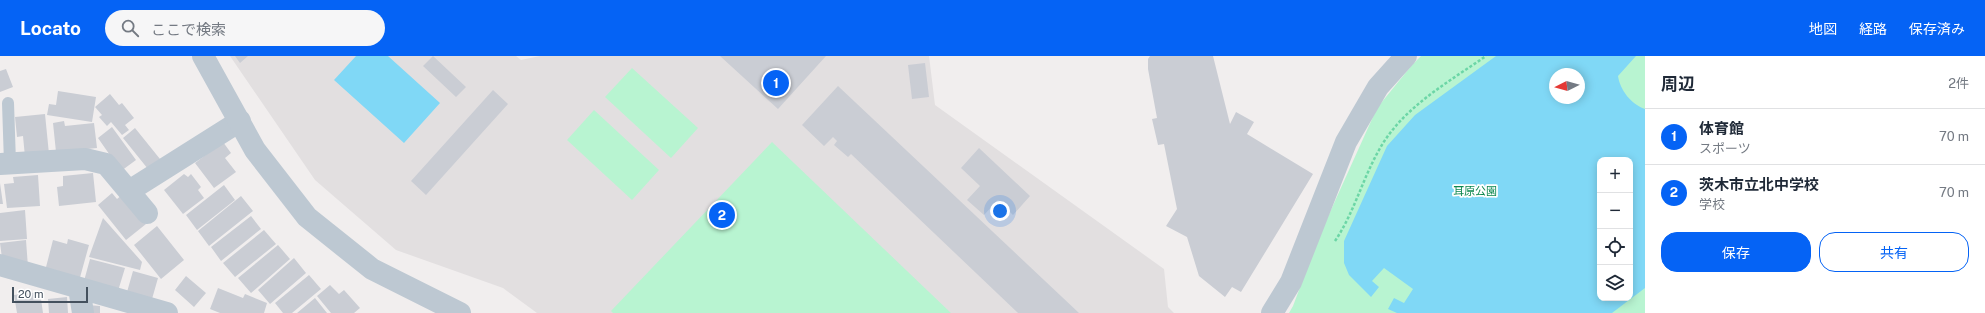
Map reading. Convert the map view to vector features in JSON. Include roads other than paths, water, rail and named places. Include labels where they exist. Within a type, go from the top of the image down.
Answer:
[{"type":"street","points":[[203,56],[256,150],[307,217],[372,269],[460,313]]},
{"type":"street","points":[[1272,313],[1291,282],[1346,142],[1378,87],[1406,56]]},
{"type":"street","points":[[129,191],[240,121]]},
{"type":"street","points":[[5,163],[85,159],[106,164],[147,213]]},
{"type":"street","points":[[0,265],[167,313]]},
{"type":"street","points":[[79,288],[82,313]]},
{"type":"lane","points":[[5,163],[8,103]]},
{"type":"water","points":[[356,56],[388,56],[440,103],[404,143],[334,80]]},
{"type":"water","name":"耳原公園","points":[[1496,56],[1636,56],[1618,76],[1621,86],[1627,96],[1635,104],[1645,109],[1645,288],[1633,297],[1633,157],[1597,157],[1597,301],[1628,301],[1612,313],[1397,313],[1388,309],[1394,298],[1404,303],[1413,289],[1384,268],[1372,281],[1379,287],[1371,297],[1349,275],[1344,263],[1344,241],[1387,146],[1415,115]]},
{"type":"place","name":"体育館","points":[[776,83]]},
{"type":"place","name":"茨木市立北中学校","points":[[722,215]]}]
